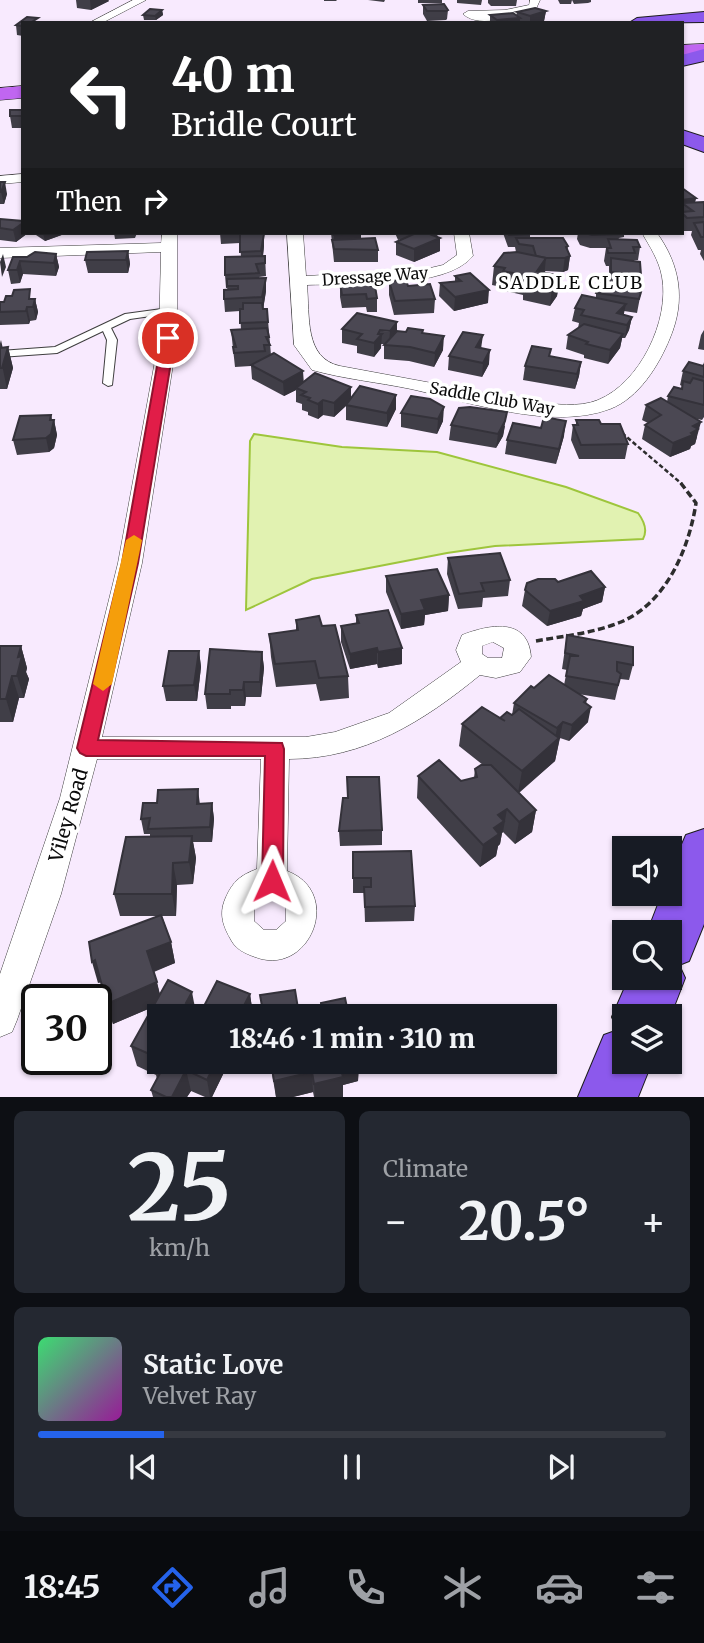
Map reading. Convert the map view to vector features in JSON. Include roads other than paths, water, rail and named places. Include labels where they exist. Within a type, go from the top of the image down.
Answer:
[{"type":"highway","points":[[629,21],[670,3]]},
{"type":"highway","points":[[682,21],[704,20]]},
{"type":"highway","points":[[684,22],[704,20]]},
{"type":"highway","points":[[684,60],[704,55]]},
{"type":"highway","points":[[678,920],[704,851]]},
{"type":"highway","points":[[608,1097],[618,1074]]},
{"type":"main road","points":[[684,44],[704,43]]},
{"type":"main road","points":[[684,50],[704,48]]},
{"type":"main road","points":[[0,94],[21,92]]},
{"type":"street","points":[[98,21],[141,0]]},
{"type":"street","points":[[505,13],[533,7],[535,0]]},
{"type":"street","points":[[0,180],[21,178]]},
{"type":"street","name":"Saddle Club Way","points":[[295,235],[303,345],[318,366],[514,404],[564,410],[603,405],[625,390],[659,346],[668,321],[671,273],[662,249],[651,235]]},
{"type":"street","name":"Dressage Way","points":[[299,281],[442,271],[465,257],[461,235]]},
{"type":"street","points":[[0,253],[169,240]]},
{"type":"street","name":"Viley Road","points":[[0,1020],[45,894],[86,748],[130,563],[165,364],[169,311],[169,240]]},
{"type":"street","points":[[86,748],[275,749],[330,745],[377,733],[417,712],[477,664],[468,653],[468,646],[476,636],[499,634],[513,641]]},
{"type":"street","points":[[272,881],[275,749]]},
{"type":"lane","points":[[0,354],[57,349],[128,316],[169,311]]},
{"type":"lane","points":[[106,327],[112,340],[108,383]]},
{"type":"district","name":"SADDLE CLUB","points":[[571,283]]}]
